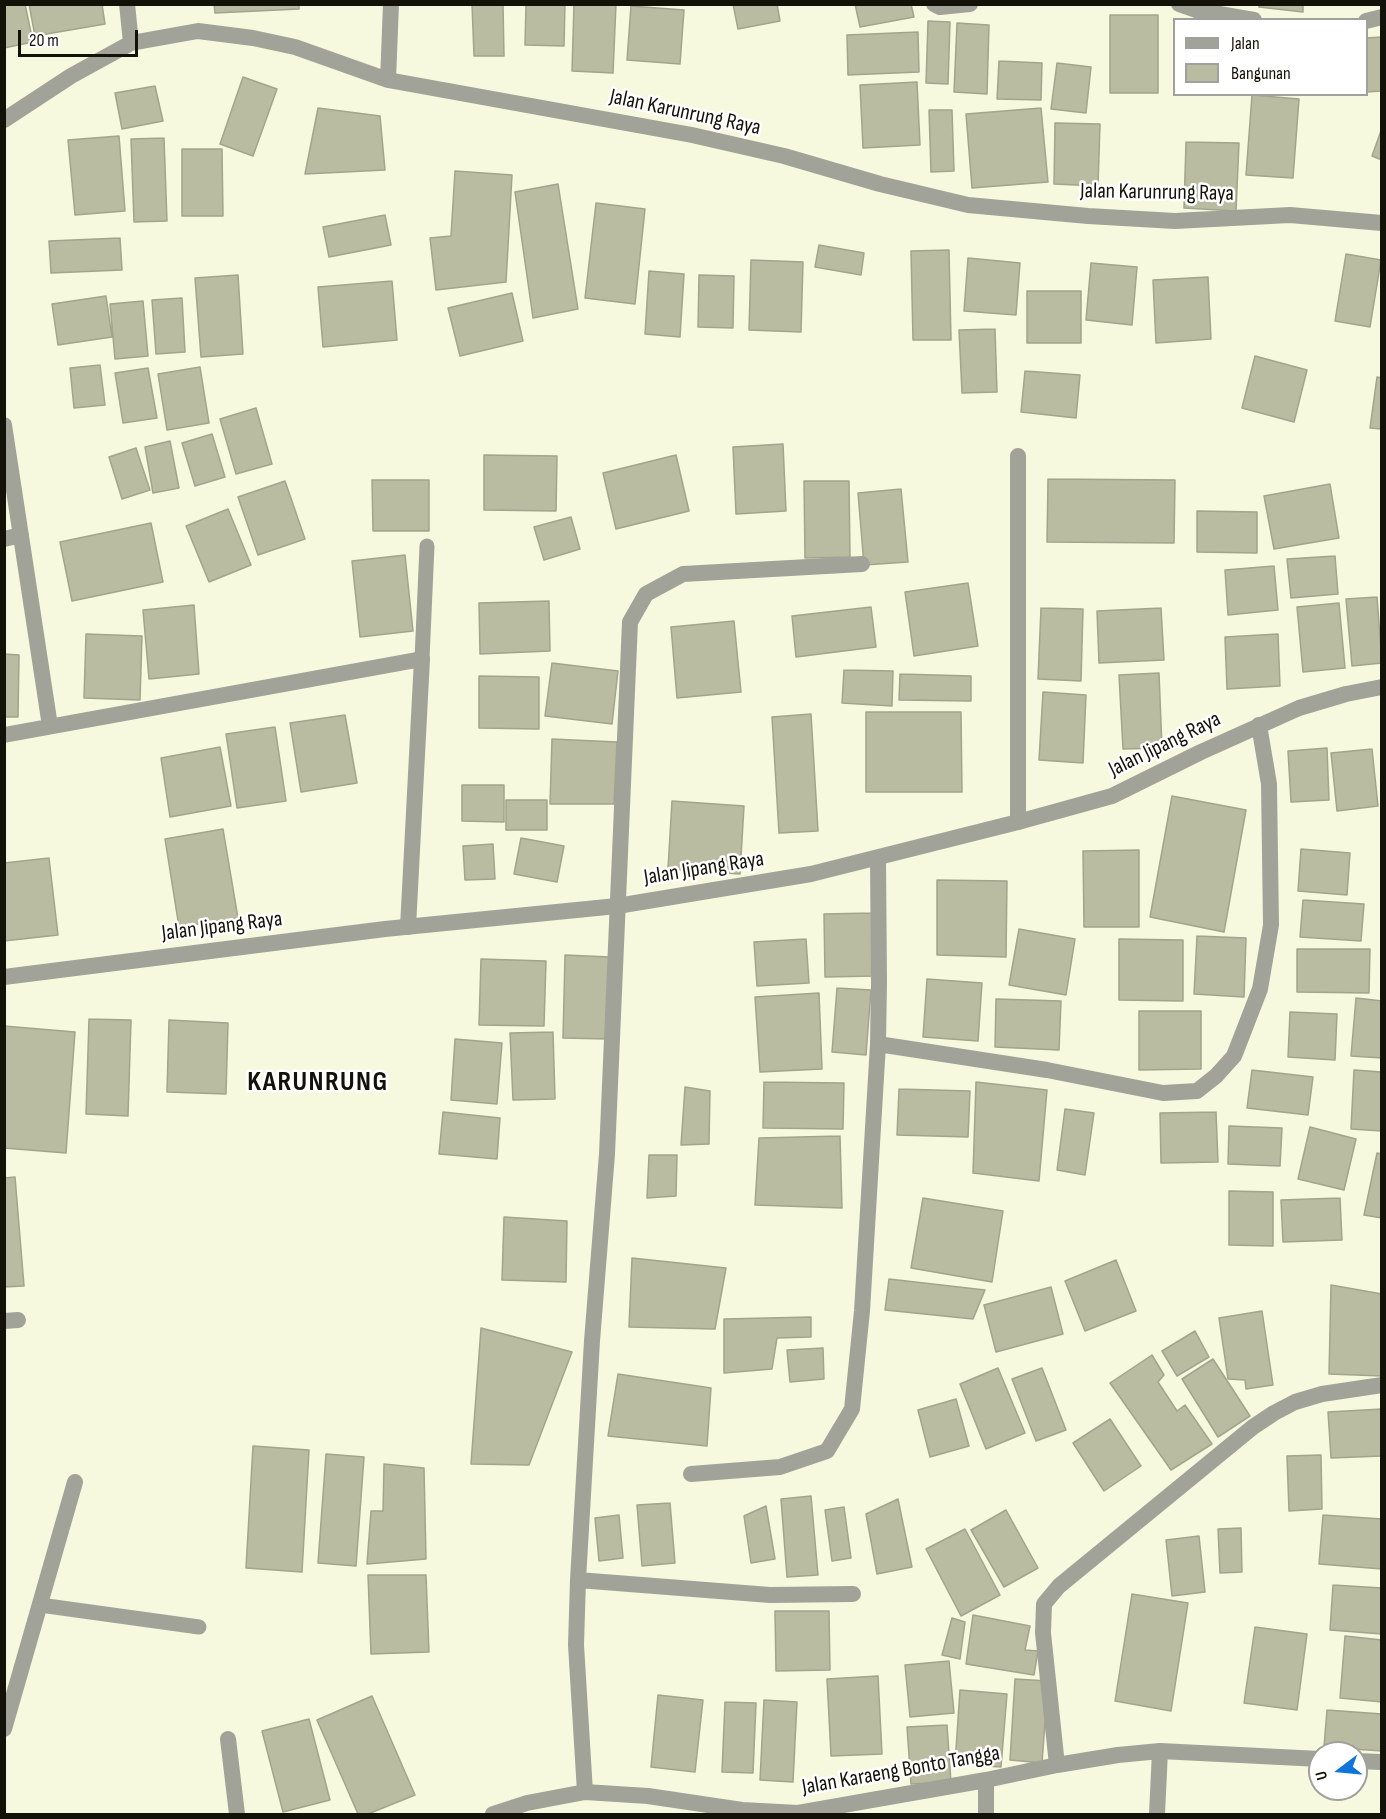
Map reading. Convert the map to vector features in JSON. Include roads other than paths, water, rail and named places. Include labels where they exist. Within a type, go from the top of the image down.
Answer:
[{"type":"street","points":[[127,4],[131,43]]},
{"type":"street","points":[[388,80],[391,4]]},
{"type":"street","points":[[934,4],[940,7],[970,4]]},
{"type":"street","points":[[1179,4],[1196,10],[1242,18]]},
{"type":"street","name":"Jalan Karunrung Raya","points":[[4,120],[33,99],[131,43],[198,31],[253,38],[295,47],[388,80],[692,135],[784,156],[880,184],[968,205],[1088,216],[1175,220],[1290,215],[1382,223]]},
{"type":"street","points":[[4,425],[13,537],[50,726]]},
{"type":"street","points":[[1018,456],[1018,822]]},
{"type":"street","points":[[585,1792],[576,1645],[578,1580],[592,1341],[607,1154],[630,622],[646,594],[683,574],[862,564]]},
{"type":"street","points":[[4,735],[422,659],[408,927]]},
{"type":"street","name":"Jalan Jipang Raya","points":[[4,977],[408,927],[617,906],[811,874],[1112,796],[1258,725],[1299,708],[1346,694],[1382,687]]},
{"type":"street","points":[[878,1044],[1047,1070],[1163,1093],[1197,1091],[1216,1076],[1234,1056],[1260,989],[1271,925],[1269,784],[1258,725]]},
{"type":"street","points":[[691,1474],[780,1467],[827,1451],[852,1409],[862,1311],[878,1044],[878,858]]},
{"type":"street","points":[[1057,1765],[1043,1633],[1044,1604],[1059,1586],[1253,1427],[1274,1413],[1295,1402],[1322,1394],[1382,1385]]},
{"type":"street","points":[[4,1730],[75,1482]]},
{"type":"street","points":[[578,1580],[770,1595],[853,1594]]},
{"type":"street","points":[[228,1739],[237,1815]]},
{"type":"street","points":[[1157,1815],[1160,1751]]},
{"type":"street","name":"Jalan Karaeng Bonto Tangga","points":[[493,1815],[527,1803],[585,1792],[648,1796],[742,1810],[798,1814],[1057,1765],[1160,1751],[1308,1758]]},
{"type":"street","points":[[986,1780],[986,1815]]},
{"type":"lane","points":[[422,659],[427,546]]},
{"type":"lane","points":[[40,1605],[199,1627]]},
{"type":"district","name":"KARUNRUNG","points":[[318,1083]]}]
